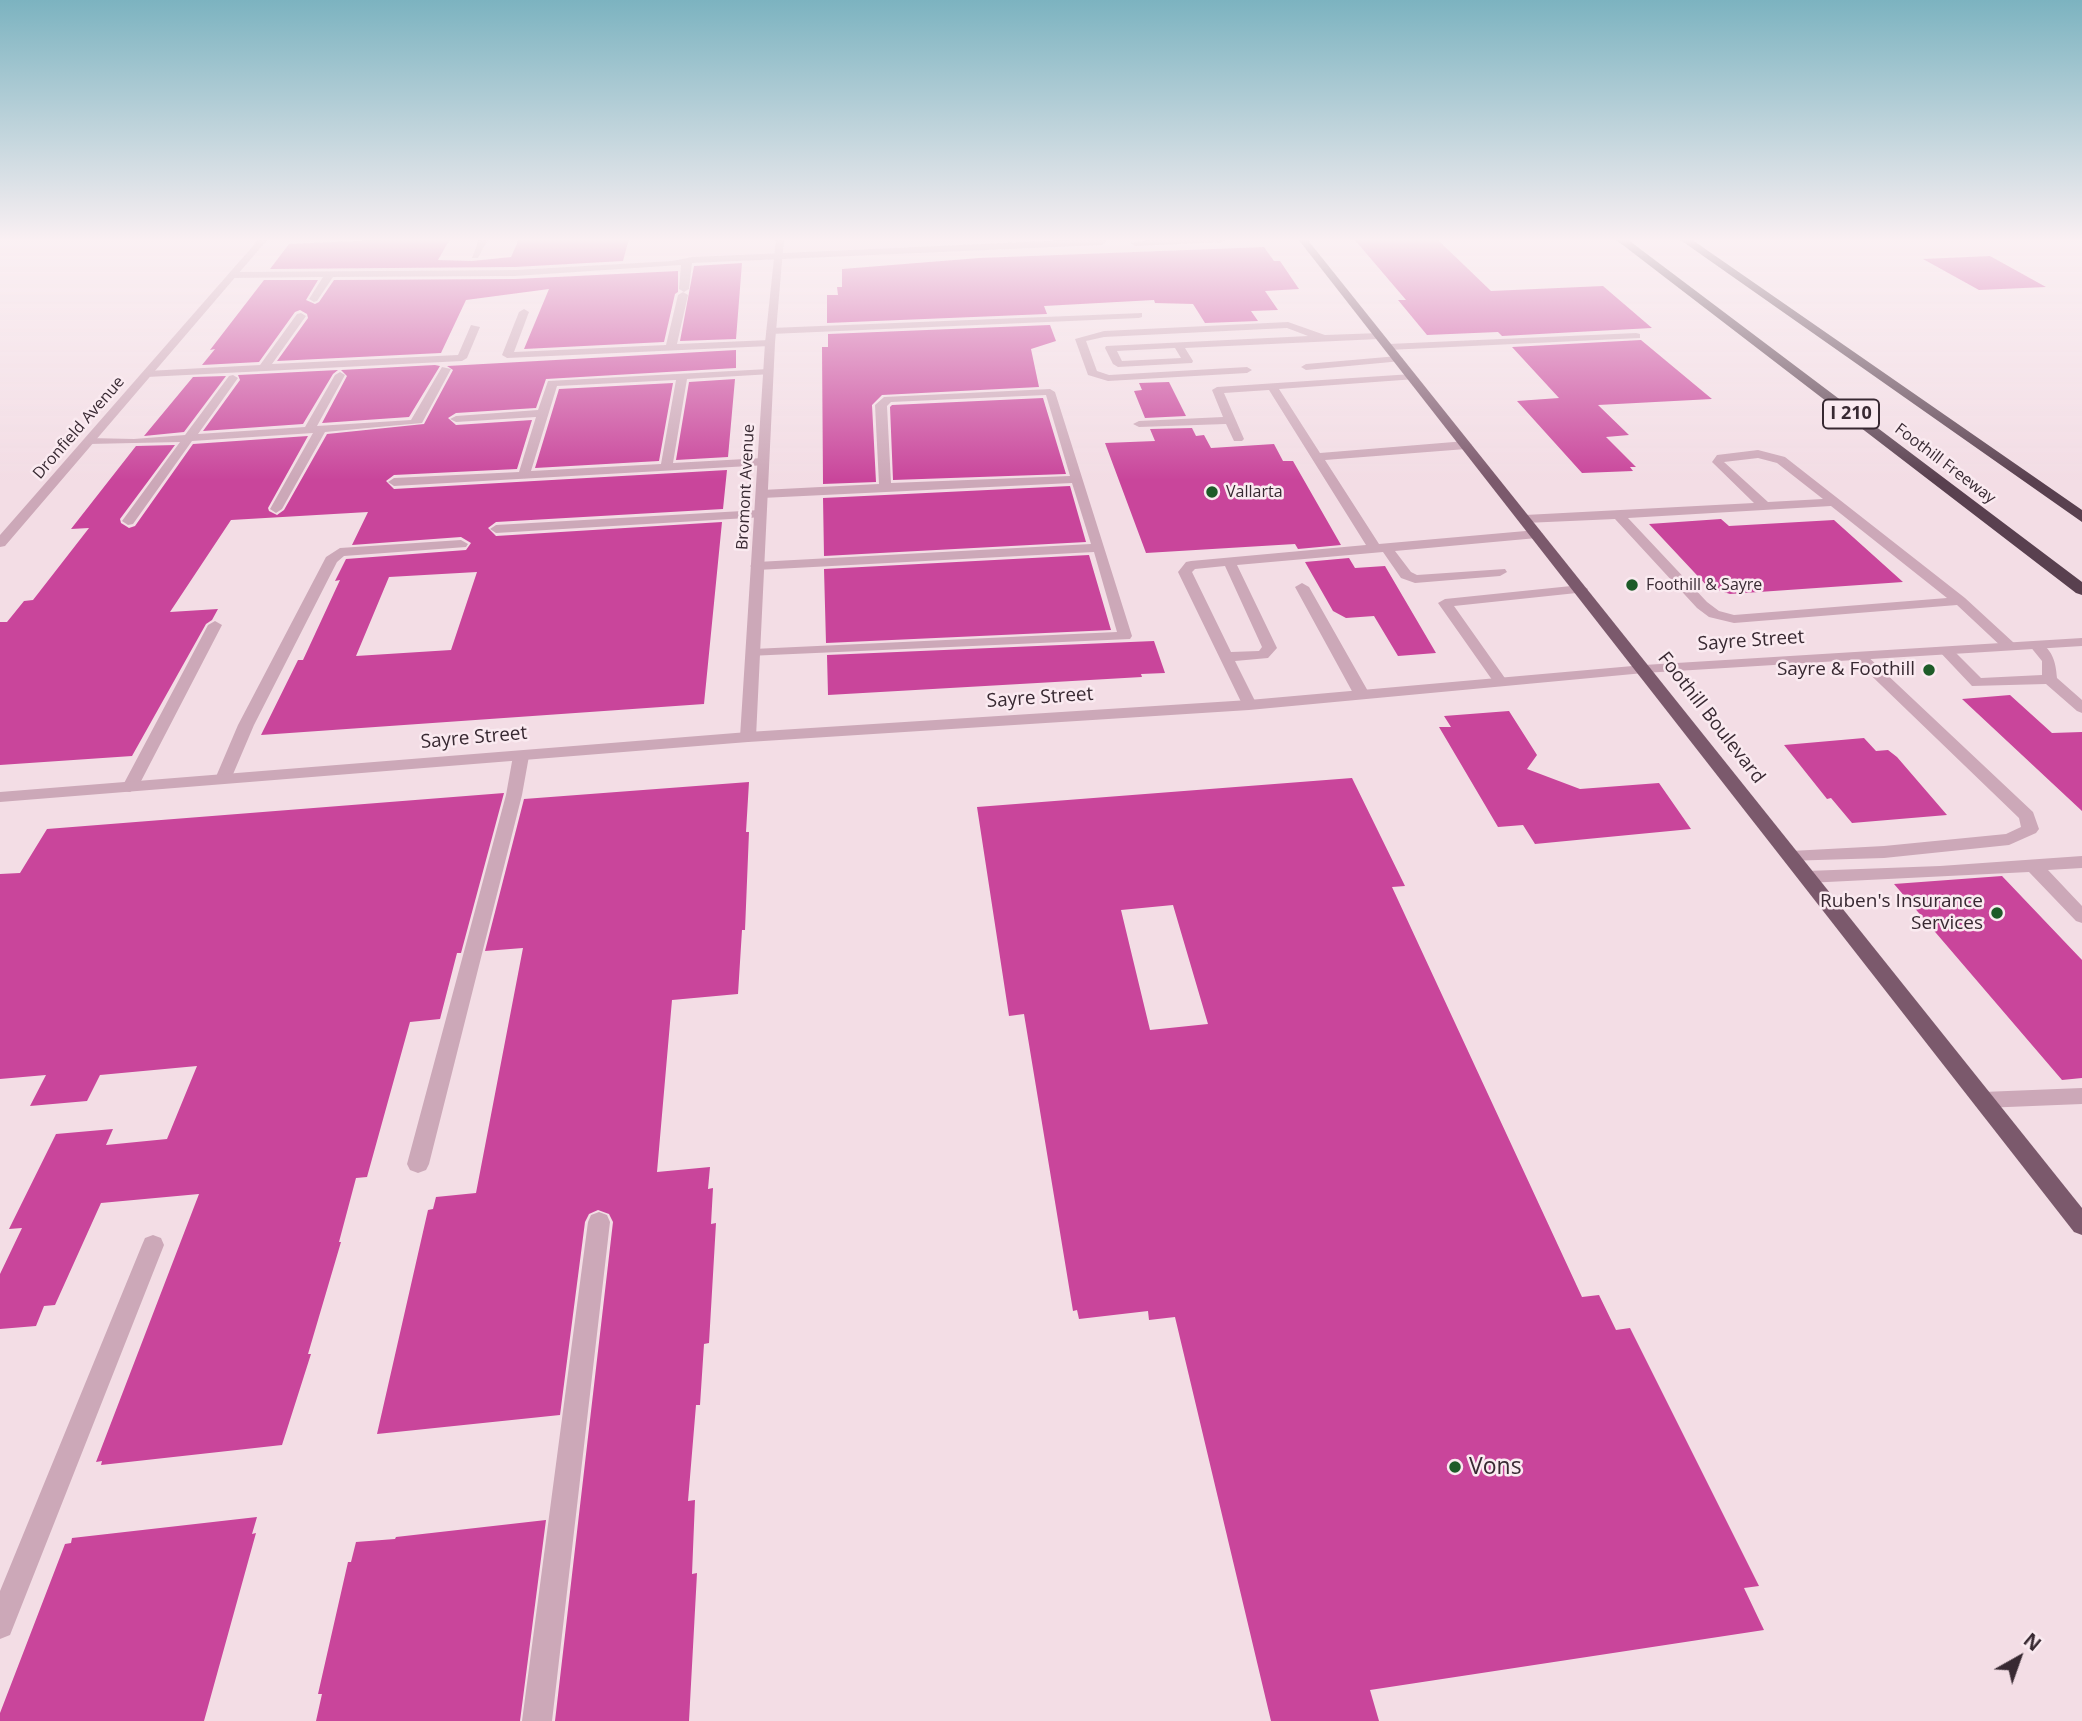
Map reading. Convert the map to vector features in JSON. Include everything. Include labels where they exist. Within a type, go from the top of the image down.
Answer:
[{"type":"highway","name":"Foothill Freeway","points":[[1726,319],[2082,590]]},
{"type":"highway","name":"Foothill Freeway","points":[[1799,319],[2082,516]]},
{"type":"main road","name":"Foothill Boulevard","points":[[1366,319],[2082,1225]]},
{"type":"street","name":"Dronfield Avenue","points":[[0,543],[195,319]]},
{"type":"street","points":[[262,369],[299,319]]},
{"type":"street","points":[[521,319],[507,355],[671,348],[770,337],[1067,319]]},
{"type":"street","points":[[671,348],[677,319]]},
{"type":"street","name":"Bromont Avenue","points":[[748,737],[772,319]]},
{"type":"street","points":[[1247,370],[1108,378],[1092,373],[1080,339],[1104,334],[1288,325],[1319,341]]},
{"type":"street","points":[[147,374],[462,358],[475,327]]},
{"type":"street","points":[[1104,334],[1118,364],[1188,361],[1178,345]]},
{"type":"street","points":[[1110,348],[1319,341],[1379,335]]},
{"type":"street","points":[[1388,346],[1636,336]]},
{"type":"street","points":[[1306,367],[1337,359],[1398,359]]},
{"type":"street","points":[[89,441],[134,442],[418,421],[446,369]]},
{"type":"street","points":[[524,475],[552,383],[768,372]]},
{"type":"street","points":[[276,509],[340,375]]},
{"type":"street","points":[[666,467],[682,376]]},
{"type":"street","points":[[1238,439],[1217,390],[1412,377]]},
{"type":"street","points":[[128,521],[233,378]]},
{"type":"street","points":[[1272,386],[1316,457],[1380,547],[1406,575],[1415,579],[1500,572]]},
{"type":"street","points":[[752,653],[1125,635],[1050,392],[888,399],[881,405],[885,487]]},
{"type":"street","points":[[456,419],[543,413]]},
{"type":"street","points":[[1139,424],[1230,420]]},
{"type":"street","points":[[1316,457],[1466,445]]},
{"type":"street","points":[[1765,506],[1718,462],[1721,458],[1758,454],[1781,460],[1961,601],[2009,646]]},
{"type":"street","points":[[394,482],[763,463]]},
{"type":"street","points":[[762,494],[1078,479]]},
{"type":"street","points":[[1525,519],[1832,502]]},
{"type":"street","points":[[496,529],[760,514]]},
{"type":"street","points":[[1618,515],[1702,605],[1714,614],[1734,619],[1961,601]]},
{"type":"street","points":[[1249,705],[1185,572],[1191,565],[1537,534]]},
{"type":"street","points":[[223,779],[246,725],[331,560],[340,552],[461,544]]},
{"type":"street","points":[[757,566],[1099,548]]},
{"type":"street","points":[[1226,657],[1263,655],[1270,648],[1229,561]]},
{"type":"street","points":[[1302,587],[1361,693]]},
{"type":"street","points":[[1500,681],[1446,603],[1581,589]]},
{"type":"street","points":[[130,786],[215,625]]},
{"type":"street","name":"Sayre Street","points":[[0,797],[748,737],[1249,705],[1644,669],[2082,642]]},
{"type":"street","points":[[2036,645],[2049,660],[2050,679],[2082,708]]},
{"type":"street","points":[[1945,650],[1977,683],[2050,679]]},
{"type":"street","points":[[1791,857],[1884,852],[2009,838],[2030,829],[2027,816],[1859,656]]},
{"type":"street","points":[[418,1164],[522,756]]},
{"type":"street","points":[[1807,877],[2082,862]]},
{"type":"street","points":[[2033,866],[2082,917]]},
{"type":"street","points":[[1983,1100],[2082,1096]]},
{"type":"street","points":[[537,1721],[599,1223]]},
{"type":"street","points":[[0,1625],[153,1245]]},
{"type":"building","points":[[234,319],[290,319],[259,362],[202,365],[215,349],[210,350]]},
{"type":"building","points":[[307,319],[457,319],[441,353],[277,361]]},
{"type":"building","points":[[536,319],[669,319],[664,342],[524,349]]},
{"type":"building","points":[[684,319],[738,319],[736,339],[680,341]]},
{"type":"building","points":[[827,319],[917,319],[827,323]]},
{"type":"building","points":[[1203,319],[1258,321],[1205,323]]},
{"type":"building","points":[[1414,319],[1642,319],[1652,328],[1502,336],[1498,332],[1427,335]]},
{"type":"building","points":[[1050,325],[1056,341],[1031,349],[1039,387],[882,395],[872,405],[876,482],[823,484],[822,347],[828,347],[828,334]]},
{"type":"building","points":[[1641,340],[1712,399],[1598,405],[1629,435],[1606,437],[1636,467],[1630,467],[1633,471],[1582,473],[1517,401],[1559,398],[1512,347]]},
{"type":"building","points":[[736,350],[736,368],[546,379],[536,408],[456,413],[448,418],[456,425],[532,420],[517,469],[394,475],[386,481],[394,489],[727,470],[723,509],[496,522],[488,528],[496,536],[722,522],[704,704],[261,735],[298,660],[303,660],[340,580],[335,581],[346,559],[466,550],[471,543],[461,537],[352,545],[368,512],[231,520],[170,612],[218,609],[212,620],[206,624],[132,756],[0,765],[0,622],[7,622],[24,601],[33,600],[89,528],[71,529],[136,446],[175,445],[120,519],[121,523],[129,528],[135,526],[193,444],[308,436],[268,508],[277,515],[284,510],[327,434],[424,424],[453,370],[447,366]],"holes":[[[477,572],[451,650],[356,656],[389,577]]]},
{"type":"building","points":[[440,366],[409,417],[322,423],[347,376],[341,370]]},
{"type":"building","points":[[338,370],[303,424],[203,431],[240,380],[238,375]]},
{"type":"building","points":[[226,376],[184,432],[144,436],[193,377]]},
{"type":"building","points":[[735,379],[728,457],[676,460],[689,382]]},
{"type":"building","points":[[1169,382],[1186,416],[1145,418],[1134,391],[1142,390],[1139,383]]},
{"type":"building","points":[[673,383],[659,461],[535,468],[559,389]]},
{"type":"building","points":[[1043,398],[1066,474],[893,480],[892,405]]},
{"type":"building","name":"Vallarta","points":[[1192,428],[1196,436],[1204,435],[1211,448],[1274,444],[1283,461],[1293,461],[1341,545],[1298,549],[1295,544],[1146,553],[1105,443],[1155,441],[1150,429]]},
{"type":"building","points":[[1070,486],[1086,542],[824,556],[823,498]]},
{"type":"building","points":[[1721,519],[1729,526],[1834,520],[1903,582],[1730,594],[1708,587],[1649,524]]},
{"type":"building","points":[[1089,555],[1111,630],[826,643],[824,569]]},
{"type":"building","points":[[1349,558],[1355,568],[1385,566],[1436,653],[1398,656],[1374,616],[1346,618],[1333,611],[1305,562]]},
{"type":"building","points":[[1154,641],[1165,673],[1141,674],[1142,677],[828,695],[827,655]]},
{"type":"building","points":[[2010,695],[2052,733],[2082,732],[2082,811],[1962,699]]},
{"type":"building","points":[[1509,711],[1537,755],[1527,769],[1580,789],[1659,783],[1691,829],[1535,844],[1523,825],[1498,827],[1439,727],[1451,727],[1444,716]]},
{"type":"building","points":[[1864,738],[1876,751],[1888,750],[1897,757],[1947,815],[1852,823],[1831,798],[1827,799],[1784,745]]},
{"type":"building","points":[[1352,778],[1405,886],[1392,887],[1582,1297],[1599,1295],[1616,1330],[1630,1328],[1759,1586],[1744,1588],[1764,1630],[1370,1690],[1379,1721],[1271,1721],[1175,1317],[1149,1320],[1148,1311],[1079,1319],[1077,1310],[1073,1311],[1024,1014],[1009,1016],[977,807]],"holes":[[[1173,905],[1208,1024],[1150,1030],[1121,910]]]},
{"type":"building","points":[[749,782],[745,930],[742,930],[738,994],[672,1000],[657,1172],[710,1167],[708,1189],[713,1188],[711,1224],[716,1223],[709,1343],[704,1344],[700,1405],[696,1405],[688,1501],[695,1500],[692,1574],[697,1573],[689,1721],[555,1721],[613,1222],[609,1214],[598,1210],[589,1214],[585,1222],[560,1415],[377,1434],[428,1210],[433,1209],[436,1197],[476,1193],[523,948],[485,951],[524,799]]},
{"type":"building","points":[[504,793],[461,953],[457,953],[440,1019],[410,1022],[367,1177],[356,1178],[341,1242],[308,1354],[311,1354],[282,1445],[101,1465],[102,1461],[96,1462],[199,1194],[101,1203],[55,1305],[44,1306],[36,1326],[0,1329],[0,1274],[22,1228],[9,1229],[56,1134],[113,1129],[106,1145],[167,1139],[197,1066],[100,1075],[87,1101],[30,1106],[46,1075],[0,1079],[0,874],[20,873],[47,829]]},
{"type":"building","points":[[2002,876],[2082,960],[2082,1078],[2062,1080],[1894,884]]},
{"type":"building","points":[[257,1517],[252,1534],[256,1533],[204,1721],[0,1721],[0,1713],[65,1544],[71,1543],[72,1538]]},
{"type":"building","points":[[546,1520],[520,1721],[316,1721],[322,1694],[318,1694],[348,1562],[351,1562],[356,1542]]},
{"type":"place","name":"Vallarta","points":[[1212,492]]},
{"type":"place","name":"Foothill & Sayre","points":[[1632,585]]},
{"type":"place","name":"Sayre & Foothill","points":[[1929,670]]},
{"type":"place","name":"Ruben's Insurance Services","points":[[1997,913]]},
{"type":"place","name":"Vons","points":[[1455,1467]]}]
